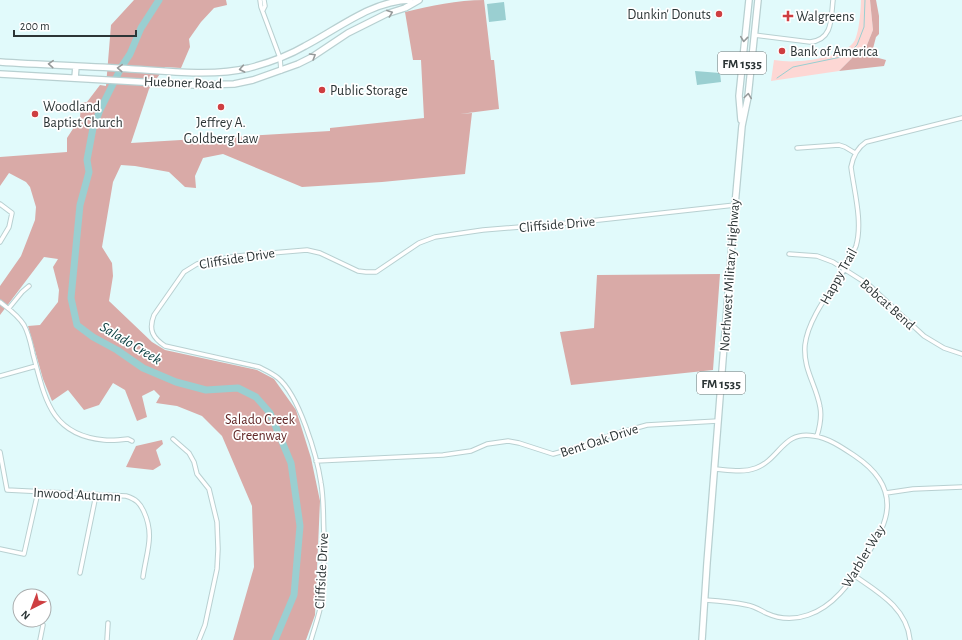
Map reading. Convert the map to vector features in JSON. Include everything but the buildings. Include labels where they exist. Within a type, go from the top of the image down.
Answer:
[{"type":"main road","name":"Huebner Road","points":[[0,62],[210,73],[232,71],[250,68],[280,58],[307,46],[336,27],[357,16],[380,6],[401,0],[410,0]]},
{"type":"main road","name":"Huebner Road","points":[[0,74],[163,83],[210,85],[234,84],[253,80],[281,71],[312,57],[348,33],[386,14],[404,8],[418,0]]},
{"type":"main road","name":"Northwest Military Highway","points":[[742,126],[739,96],[749,0]]},
{"type":"main road","name":"Northwest Military Highway","points":[[702,640],[734,205],[742,126],[748,97],[758,0]]},
{"type":"main road","points":[[357,16],[362,26]]},
{"type":"main road","points":[[75,78],[76,66]]},
{"type":"street","points":[[260,0],[280,58],[281,71]]},
{"type":"street","points":[[263,10],[265,6],[264,0]]},
{"type":"street","points":[[754,35],[817,42],[827,34],[833,0]]},
{"type":"street","points":[[797,148],[839,145],[850,149],[855,153],[866,142],[962,118]]},
{"type":"street","name":"Happy Trail","points":[[817,436],[821,422],[820,406],[806,365],[806,339],[814,318],[844,269],[856,246],[859,224],[851,167],[852,159],[855,153]]},
{"type":"street","points":[[0,204],[12,213],[9,227],[0,242]]},
{"type":"street","name":"Cliffside Drive","points":[[311,640],[320,612],[322,599],[324,566],[323,503],[321,482],[316,461],[300,412],[290,393],[278,378],[259,367],[165,346],[160,343],[152,332],[150,326],[154,316],[184,272],[192,266],[214,260],[237,256],[307,250],[320,253],[358,271],[376,272],[420,243],[435,237],[483,230],[581,222],[734,205]]},
{"type":"street","name":"Bobcat Bend","points":[[789,254],[823,258],[844,269],[869,285],[924,336],[944,348],[962,354]]},
{"type":"street","points":[[9,308],[29,286]]},
{"type":"street","points":[[0,302],[9,308],[20,319],[26,328],[44,396],[56,418],[67,428],[76,433],[98,440],[132,440]]},
{"type":"street","points":[[0,376],[36,366]]},
{"type":"street","name":"Bent Oak Drive","points":[[316,461],[442,455],[471,451],[487,444],[508,441],[554,454],[647,425],[718,421]]},
{"type":"street","points":[[714,469],[738,471],[750,470],[761,466],[785,443],[791,439],[806,435],[817,436],[845,449],[860,459],[883,484],[886,494],[913,489],[962,488]]},
{"type":"street","points":[[173,439],[189,453],[194,462],[197,474],[209,489],[217,522],[217,568],[205,625],[199,640]]},
{"type":"street","name":"Inwood Autumn","points":[[0,452],[7,490],[132,498],[141,505],[150,530],[143,577]]},
{"type":"street","points":[[0,549],[24,554],[38,492]]},
{"type":"street","name":"Warbler Way","points":[[705,600],[748,605],[782,617],[801,617],[818,611],[846,587],[855,576],[881,531],[887,514],[886,494]]},
{"type":"street","points":[[80,573],[96,495]]},
{"type":"street","points":[[855,576],[892,603],[907,627],[910,640]]},
{"type":"street","points":[[108,623],[108,640]]},
{"type":"street","points":[[40,640],[42,628]]},
{"type":"shaded area","points":[[861,0],[870,0],[873,30],[867,45],[839,71],[771,81],[774,60],[804,61],[821,58],[838,53],[851,45],[858,32]]},
{"type":"green space","name":"Salado Creek Greenway","points":[[134,0],[226,0],[227,5],[214,8],[201,22],[189,39],[190,47],[181,68],[165,67],[149,89],[131,143],[330,131],[330,128],[424,118],[421,60],[413,60],[405,12],[454,2],[484,0],[491,60],[494,60],[499,109],[460,114],[472,113],[465,174],[382,182],[302,187],[223,154],[203,158],[195,176],[196,188],[185,187],[169,172],[135,166],[121,165],[113,182],[102,247],[112,263],[113,276],[109,301],[152,342],[165,350],[257,370],[274,379],[296,410],[311,458],[320,501],[315,615],[306,640],[233,640],[254,567],[252,506],[222,436],[202,416],[177,406],[156,403],[160,396],[154,390],[142,396],[147,417],[137,421],[125,390],[113,383],[99,405],[84,410],[68,390],[52,401],[43,379],[28,326],[40,325],[58,302],[59,290],[53,267],[58,259],[44,257],[0,315],[0,286],[21,256],[35,220],[36,207],[30,187],[26,182],[9,173],[0,186],[0,157],[67,152],[67,138],[80,118],[81,103],[87,102],[100,85],[106,86],[111,25]]},
{"type":"green space","points":[[870,0],[876,0],[879,16],[879,34],[876,37],[871,56],[886,60],[884,66],[839,71],[867,45],[873,30]]},
{"type":"green space","points":[[720,274],[713,370],[571,385],[560,332],[594,328],[597,275]]},
{"type":"green space","points":[[162,440],[163,444],[156,450],[161,465],[153,470],[126,467],[136,446]]},
{"type":"water","points":[[504,2],[506,20],[489,22],[487,4]]},
{"type":"water","points":[[695,71],[720,73],[721,82],[697,85]]},
{"type":"waterway","name":"Salado Creek","points":[[159,0],[141,28],[130,54],[122,66],[100,110],[93,128],[87,160],[89,172],[80,205],[71,298],[77,325],[93,337],[117,350],[143,368],[176,382],[206,390],[238,388],[256,397],[270,413],[291,463],[300,526],[294,595],[275,640]]},
{"type":"waterway","points":[[777,78],[793,67],[846,56],[857,45],[864,27],[865,0]]},
{"type":"place","name":"Dunkin' Donuts","points":[[719,14]]},
{"type":"place","name":"Walgreens","points":[[788,16]]},
{"type":"place","name":"Bank of America","points":[[782,51]]},
{"type":"place","name":"Public Storage","points":[[322,90]]},
{"type":"place","name":"Jeffrey A. Goldberg Law","points":[[221,107]]},
{"type":"place","name":"Woodland Baptist Church","points":[[35,114]]}]
